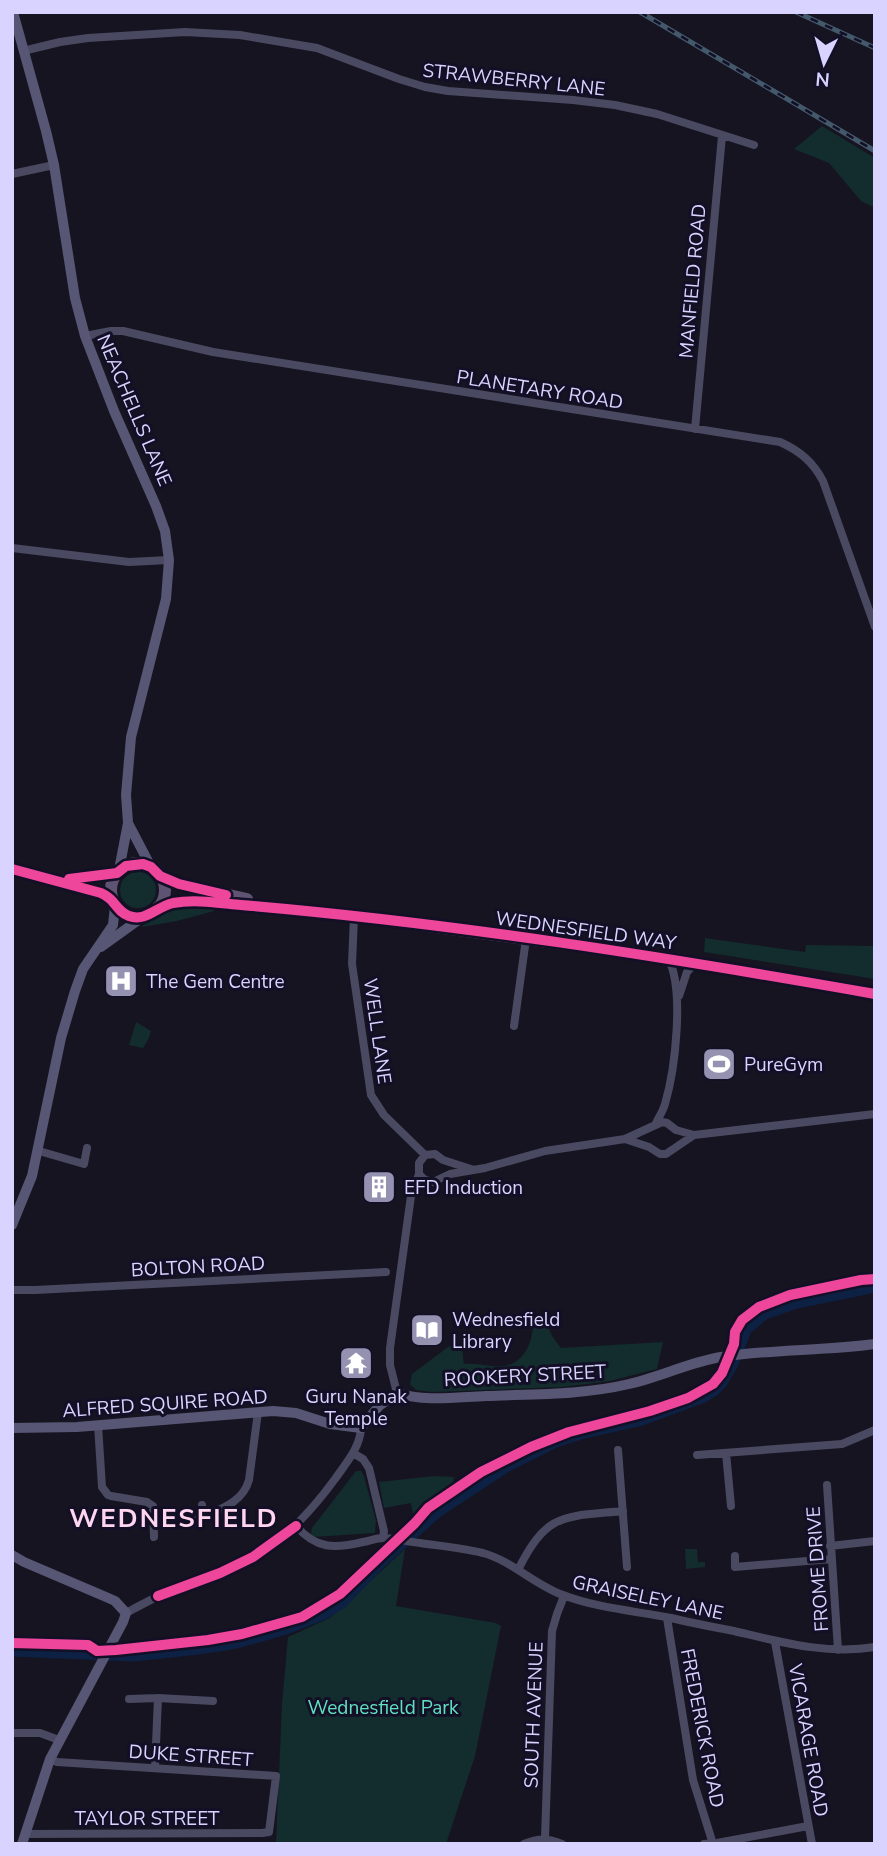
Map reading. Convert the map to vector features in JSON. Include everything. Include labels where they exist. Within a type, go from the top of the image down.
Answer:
[{"type":"main road","points":[[12,869],[101,892],[128,915],[136,917],[151,914],[159,907],[165,891],[155,871],[135,863],[118,872],[112,881],[114,903]]},
{"type":"main road","name":"WEDNESFIELD WAY","points":[[155,871],[187,886],[292,909]]},
{"type":"main road","points":[[58,880],[118,872]]},
{"type":"main road","name":"WEDNESFIELD WAY","points":[[159,907],[188,901],[354,916],[668,958],[875,994]]},
{"type":"street","name":"NEACHELLS LANE","points":[[13,12],[54,165],[75,298],[85,336],[114,411],[156,506],[165,531],[169,560],[166,599],[131,737],[126,795],[128,823],[118,872]]},
{"type":"street","name":"STRAWBERRY LANE","points":[[23,51],[88,38],[185,32],[240,35],[317,48],[425,88],[601,103],[657,114],[754,145]]},
{"type":"street","name":"MANFIELD ROAD","points":[[695,429],[722,136]]},
{"type":"street","points":[[12,174],[54,165]]},
{"type":"street","name":"PLANETARY ROAD","points":[[85,336],[123,331],[214,352],[780,442],[794,448],[812,464],[823,481],[875,627]]},
{"type":"street","points":[[12,548],[129,562],[169,560]]},
{"type":"street","name":"NEACHELLS LANE","points":[[128,823],[155,871]]},
{"type":"street","points":[[12,1225],[18,1198],[32,1176],[67,1016],[83,969],[113,925],[114,903]]},
{"type":"street","points":[[97,950],[144,916]]},
{"type":"street","name":"WELL LANE","points":[[354,916],[352,964],[369,1089],[379,1109],[406,1138]]},
{"type":"street","points":[[514,1026],[526,939]]},
{"type":"street","points":[[668,958],[678,1002]]},
{"type":"street","points":[[695,963],[687,972],[678,1002],[672,1071],[664,1107],[646,1138],[654,1152],[671,1152],[694,1135],[875,1114]]},
{"type":"street","points":[[664,1107],[678,1134],[677,1145]]},
{"type":"street","points":[[422,1177],[433,1182],[450,1174],[495,1166],[545,1151],[625,1139],[662,1122],[694,1135]]},
{"type":"street","points":[[406,1138],[425,1156]]},
{"type":"street","points":[[23,1839],[50,1759],[126,1614],[158,1596],[213,1576],[253,1557],[296,1526],[354,1453],[361,1428],[379,1406],[397,1393],[390,1364],[390,1348],[411,1196],[422,1177],[419,1163],[406,1138]]},
{"type":"street","points":[[625,1139],[649,1147]]},
{"type":"street","points":[[38,1151],[83,1169],[88,1148]]},
{"type":"street","points":[[419,1163],[425,1156],[435,1154],[443,1160],[474,1170]]},
{"type":"street","points":[[441,1178],[446,1168],[443,1160]]},
{"type":"street","name":"BOLTON ROAD","points":[[12,1290],[386,1272]]},
{"type":"street","name":"ROOKERY STREET","points":[[397,1393],[410,1397],[438,1397],[599,1390],[643,1381],[722,1357],[875,1344]]},
{"type":"street","points":[[195,1521],[235,1501],[246,1489],[258,1412]]},
{"type":"street","name":"ALFRED SQUIRE ROAD","points":[[12,1429],[53,1429],[258,1412],[296,1413],[330,1424],[361,1428]]},
{"type":"street","points":[[98,1425],[102,1487],[108,1495],[147,1502],[153,1506],[154,1537]]},
{"type":"street","points":[[697,1455],[842,1444],[875,1430]]},
{"type":"street","points":[[618,1450],[627,1567]]},
{"type":"street","points":[[296,1526],[305,1537],[324,1545],[348,1546],[383,1538],[384,1531],[369,1468],[363,1459],[354,1453]]},
{"type":"street","points":[[726,1453],[731,1506]]},
{"type":"street","name":"FROME DRIVE","points":[[827,1485],[838,1650]]},
{"type":"street","points":[[202,1505],[204,1516]]},
{"type":"street","points":[[518,1570],[533,1543],[553,1524],[572,1516],[623,1511]]},
{"type":"street","name":"GRAISELEY LANE","points":[[383,1538],[485,1554],[564,1596],[597,1605],[775,1642],[838,1650],[875,1647]]},
{"type":"street","points":[[830,1546],[875,1541]]},
{"type":"street","points":[[12,1555],[115,1601],[126,1614]]},
{"type":"street","points":[[735,1556],[735,1567],[831,1559]]},
{"type":"street","name":"SOUTH AVENUE","points":[[545,1838],[552,1631],[564,1596]]},
{"type":"street","name":"FREDERICK ROAD","points":[[667,1618],[693,1780],[713,1844]]},
{"type":"street","name":"VICARAGE ROAD","points":[[775,1642],[812,1844]]},
{"type":"street","points":[[155,1767],[158,1698]]},
{"type":"street","points":[[129,1699],[206,1698]]},
{"type":"street","points":[[12,1732],[40,1733],[59,1740]]},
{"type":"street","name":"DUKE STREET","points":[[50,1759],[57,1762],[276,1776],[269,1832]]},
{"type":"street","points":[[705,1844],[808,1826]]},
{"type":"street","name":"TAYLOR STREET","points":[[23,1839],[71,1835],[269,1832]]},
{"type":"street","points":[[524,1844],[545,1838],[562,1844]]},
{"type":"green space","points":[[822,126],[875,158],[875,208],[861,201],[829,163],[794,149]]},
{"type":"green space","points":[[138,872],[151,877],[156,890],[151,903],[138,908],[125,903],[120,890],[125,877]]},
{"type":"green space","points":[[214,907],[214,911],[142,927],[172,909]]},
{"type":"green space","points":[[705,938],[805,952],[806,945],[875,946],[875,979],[704,952]]},
{"type":"green space","points":[[136,1022],[151,1031],[143,1048],[129,1045]]},
{"type":"green space","points":[[533,1324],[547,1324],[561,1348],[663,1342],[657,1369],[610,1381],[562,1387],[432,1392],[416,1390],[410,1384],[412,1374],[455,1344],[462,1349],[464,1364],[502,1366],[517,1361],[527,1349]]},
{"type":"green space","points":[[356,1471],[361,1471],[364,1476],[376,1521],[375,1533],[313,1537],[312,1528]]},
{"type":"green space","points":[[434,1476],[454,1477],[453,1486],[419,1514],[413,1514],[411,1503],[384,1508],[379,1482]]},
{"type":"green space","name":"Wednesfield Park","points":[[405,1549],[396,1606],[501,1626],[475,1756],[446,1844],[276,1844],[282,1704],[288,1637],[330,1618]]},
{"type":"green space","points":[[685,1549],[697,1549],[698,1562],[705,1562],[705,1567],[686,1569]]},
{"type":"waterway","points":[[12,1652],[134,1657],[198,1650],[259,1638],[325,1615],[341,1605],[380,1565],[438,1513],[508,1467],[556,1443],[642,1421],[704,1398],[723,1383],[734,1364],[747,1330],[765,1315],[797,1304],[875,1288]]},
{"type":"railway","points":[[640,12],[875,151]]},
{"type":"railway","points":[[796,12],[875,48]]},
{"type":"cycle path","points":[[69,879],[117,873],[126,866],[143,864],[151,867],[160,876],[179,884],[226,895]]},
{"type":"cycle path","points":[[12,869],[101,893],[124,913],[135,917],[146,916],[173,903],[190,901],[321,912],[559,942],[875,994]]},
{"type":"cycle path","points":[[12,1643],[88,1645],[97,1651],[116,1650],[242,1634],[302,1617],[340,1594],[428,1508],[481,1472],[569,1432],[650,1411],[688,1398],[713,1384],[722,1373],[734,1344],[735,1332],[742,1320],[759,1307],[790,1295],[875,1279]]},
{"type":"cycle path","points":[[158,1596],[220,1573],[253,1557],[296,1526]]},
{"type":"place","name":"The Gem Centre","points":[[121,981]]},
{"type":"place","name":"PureGym","points":[[719,1064]]},
{"type":"place","name":"EFD Induction","points":[[379,1187]]},
{"type":"place","name":"Wednesfield Library","points":[[427,1330]]},
{"type":"place","name":"Guru Nanak Temple","points":[[356,1363]]},
{"type":"district","name":"WEDNESFIELD","points":[[174,1518]]}]
